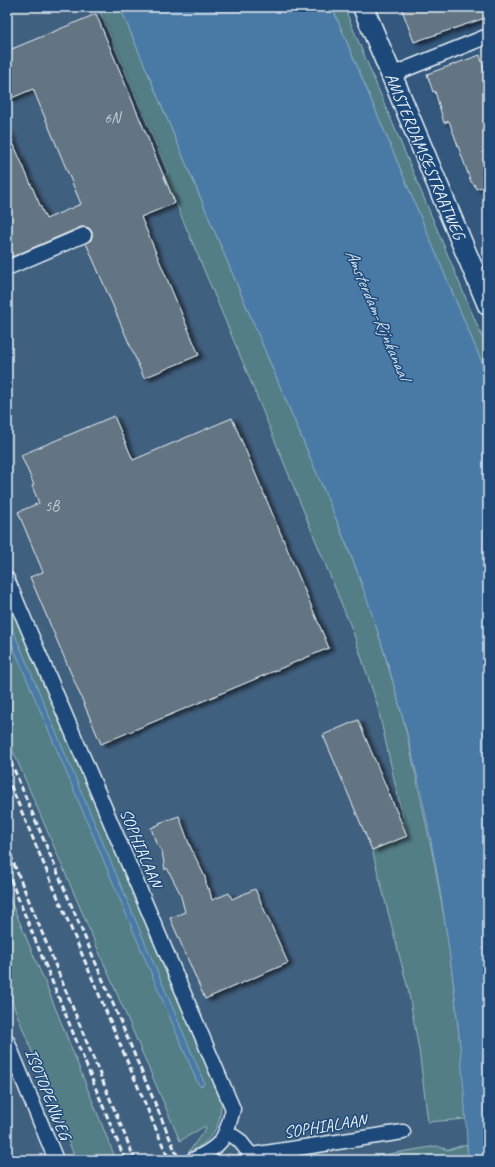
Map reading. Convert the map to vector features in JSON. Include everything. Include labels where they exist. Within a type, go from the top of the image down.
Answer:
[{"type":"main road","name":"AMSTERDAMSESTRAATWEG","points":[[363,7],[488,305]]},
{"type":"street","points":[[391,75],[488,36]]},
{"type":"street","points":[[7,268],[84,235]]},
{"type":"street","name":"SOPHIALAAN","points":[[7,579],[233,1109],[227,1132],[222,1140],[216,1146],[193,1160]]},
{"type":"street","name":"ISOTOPENWEG","points":[[7,1041],[56,1160]]},
{"type":"street","name":"SOPHIALAAN","points":[[227,1132],[239,1140],[254,1158],[403,1132]]},
{"type":"shaded area","points":[[7,7],[98,7],[168,173],[164,176],[338,592],[377,704],[407,836],[372,851],[408,989],[419,1050],[428,1122],[466,1119],[468,1160],[7,1160]]},
{"type":"green space","points":[[98,7],[120,7],[334,514],[361,581],[375,622],[409,743],[435,866],[449,946],[464,1080],[466,1119],[428,1122],[419,1050],[408,989],[372,850],[407,836],[377,704],[353,632],[244,365],[164,175],[168,173]]},
{"type":"green space","points":[[332,7],[344,7],[488,351],[488,377]]},
{"type":"green space","points":[[7,597],[221,1101],[221,1110],[214,1133],[203,1144],[188,1153],[206,1128],[205,1126],[180,1141],[7,737]]},
{"type":"green space","points":[[7,892],[49,992],[116,1160],[76,1160],[7,990]]},
{"type":"green space","points":[[467,1144],[468,1160],[353,1160],[437,1146],[448,1150]]},
{"type":"green space","points":[[229,1154],[240,1156],[247,1160],[213,1160]]},
{"type":"water","name":"Amsterdam-Rijnkanaal","points":[[120,7],[332,7],[488,377],[488,1160],[468,1160],[464,1086],[457,1013],[448,940],[436,867],[404,723],[384,652],[348,548]]},
{"type":"water","points":[[7,616],[204,1082],[201,1086],[198,1084],[7,632]]},
{"type":"building","points":[[401,7],[488,7],[488,17],[414,42]]},
{"type":"building","points":[[96,14],[175,203],[141,217],[199,355],[144,378],[86,243],[91,240],[92,236],[92,232],[89,228],[81,227],[7,259],[7,129],[46,219],[81,204],[33,89],[7,100],[7,51]]},
{"type":"building","points":[[480,55],[488,83],[488,162],[485,163],[488,173],[488,185],[476,189],[474,184],[471,182],[449,121],[444,123],[435,91],[433,92],[427,74]]},
{"type":"building","points":[[114,416],[133,460],[232,418],[329,648],[101,744],[30,577],[43,572],[18,512],[39,503],[32,486],[34,485],[21,455]]},
{"type":"building","points":[[358,720],[407,836],[372,850],[323,735]]},
{"type":"building","points":[[179,816],[190,846],[205,877],[207,889],[209,888],[212,900],[229,893],[232,899],[255,889],[288,963],[205,999],[170,918],[185,912],[180,893],[167,868],[165,870],[162,851],[156,843],[151,828],[160,824],[159,823]]},
{"type":"railway","points":[[7,753],[179,1160]]},
{"type":"railway","points":[[7,777],[169,1160]]},
{"type":"railway","points":[[7,847],[135,1160]]},
{"type":"railway","points":[[7,871],[125,1160]]}]
